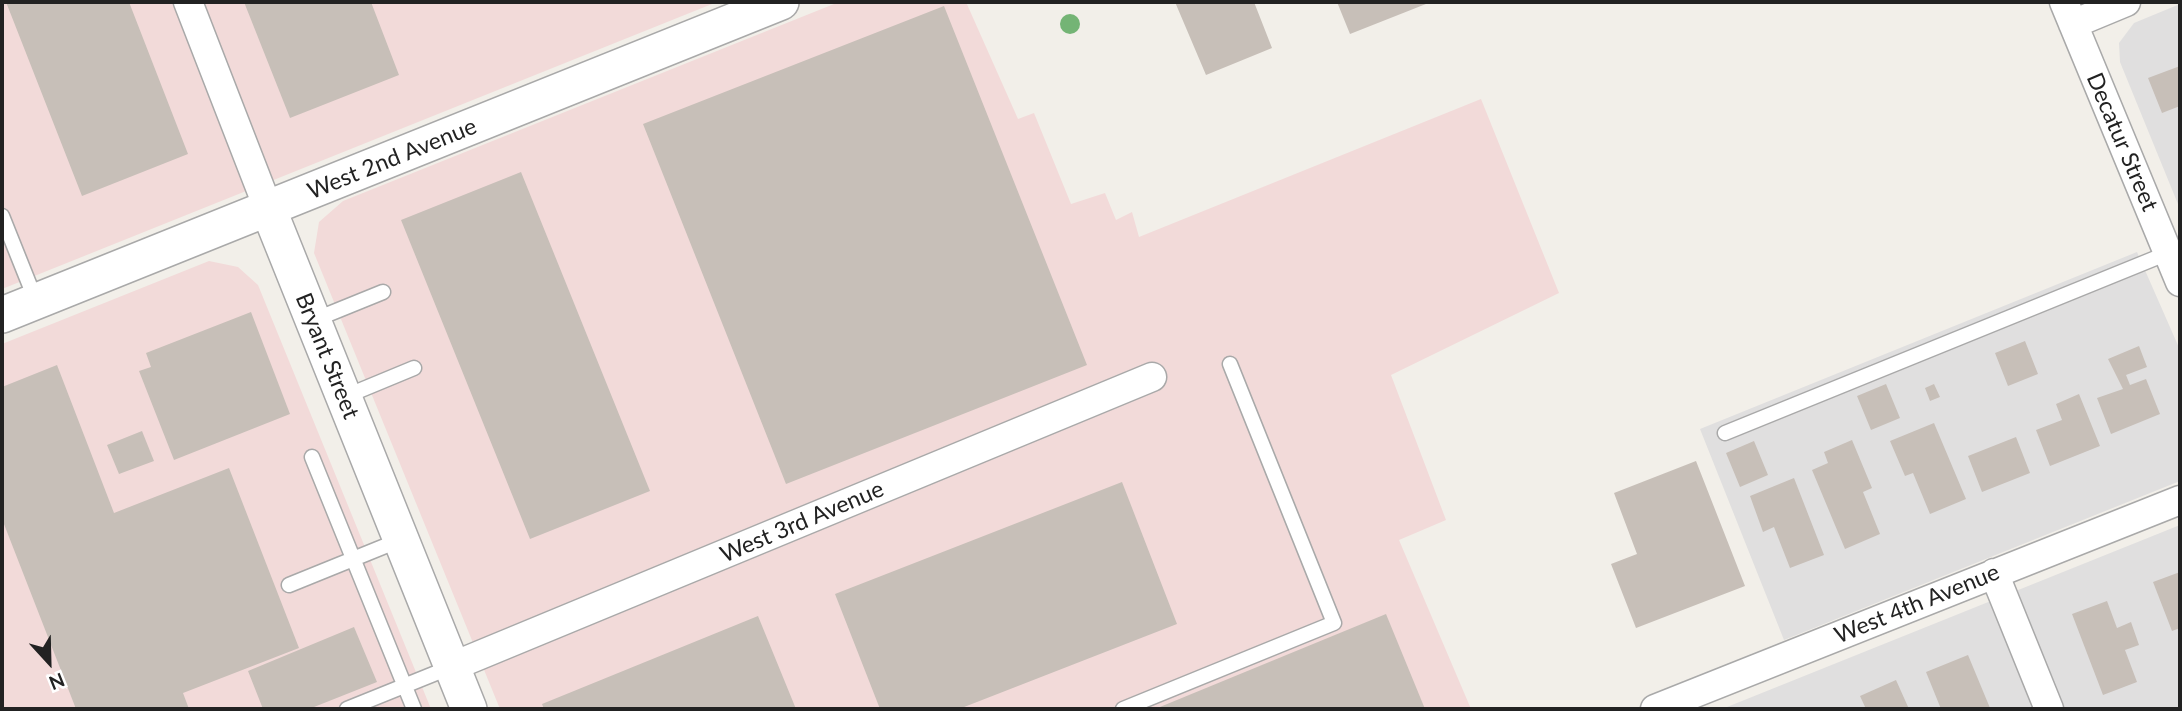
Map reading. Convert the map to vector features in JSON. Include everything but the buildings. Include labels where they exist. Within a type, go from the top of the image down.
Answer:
[{"type":"street","name":"Bryant Street","points":[[188,2],[469,709]]},
{"type":"street","name":"West 2nd Avenue","points":[[2,315],[494,119],[735,10],[781,2]]},
{"type":"street","points":[[2068,13],[2126,2]]},
{"type":"street","name":"Decatur Street","points":[[2068,13],[2174,250],[2180,282]]},
{"type":"street","name":"West 3rd Avenue","points":[[452,667],[1152,377]]},
{"type":"street","name":"West 4th Avenue","points":[[1655,709],[2180,499]]},
{"type":"street","points":[[1994,573],[2049,709]]},
{"type":"lane","points":[[2,216],[36,301]]},
{"type":"lane","points":[[1725,433],[2174,250]]},
{"type":"lane","points":[[313,321],[383,292]]},
{"type":"lane","points":[[1124,709],[1334,623],[1230,364]]},
{"type":"lane","points":[[343,397],[414,368]]},
{"type":"lane","points":[[312,457],[414,709]]},
{"type":"lane","points":[[289,585],[400,540]]},
{"type":"lane","points":[[346,709],[452,667]]},
{"type":"shaded area","points":[[2,2],[717,2],[2,289]]},
{"type":"shaded area","points":[[839,2],[966,2],[1018,119],[1034,113],[1071,204],[1105,193],[1116,220],[1132,212],[1139,237],[1481,99],[1559,293],[1391,375],[1446,520],[1399,540],[1471,709],[500,709],[314,253],[319,222],[343,201]]},
{"type":"shaded area","points":[[2180,4],[2180,209],[2120,62],[2119,43],[2134,23]]},
{"type":"shaded area","points":[[2137,252],[2180,350],[2180,481],[1784,640],[1700,429]]},
{"type":"shaded area","points":[[209,261],[238,267],[258,285],[431,709],[2,709],[2,344]]},
{"type":"shaded area","points":[[2180,525],[2180,709],[1722,709]]}]
